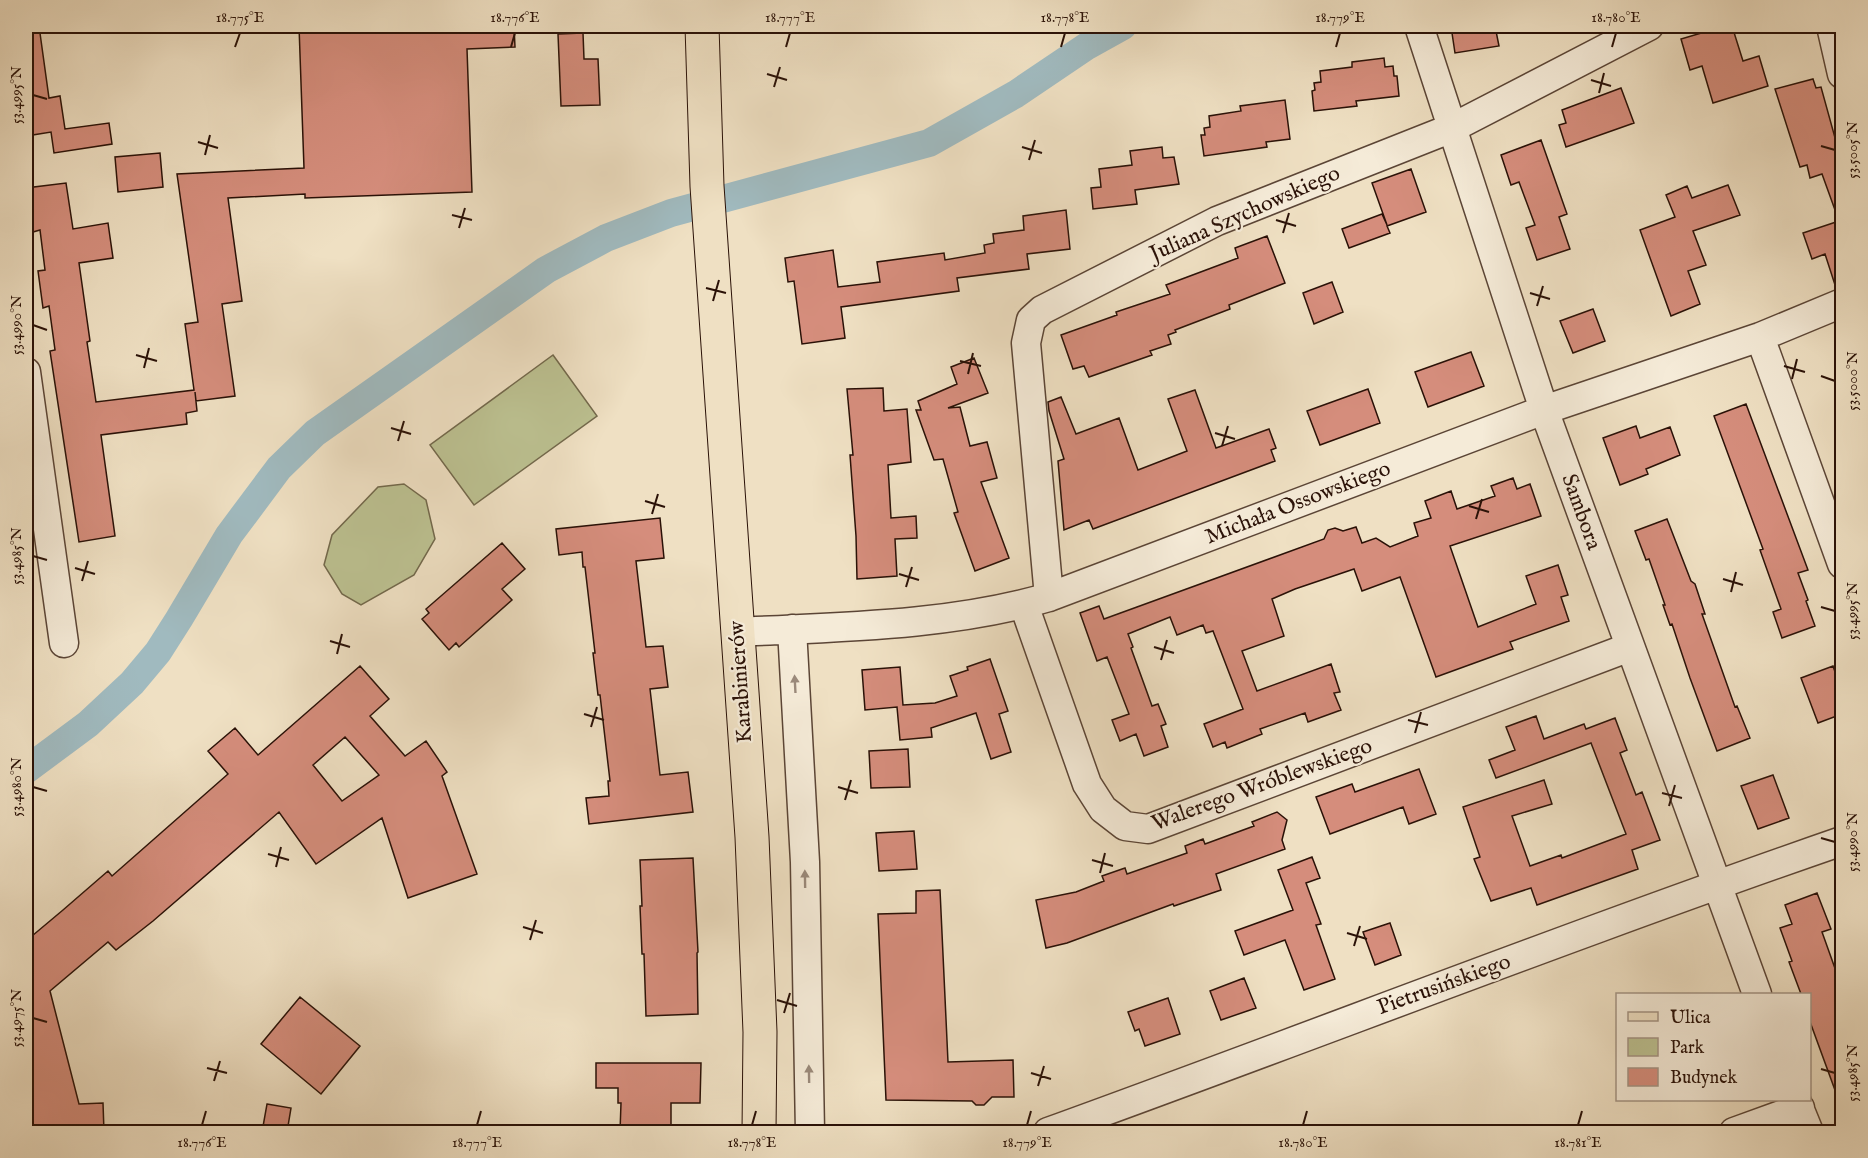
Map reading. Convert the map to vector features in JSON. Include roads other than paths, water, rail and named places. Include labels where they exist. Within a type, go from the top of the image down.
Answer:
[{"type":"main road","name":"Karabinierów","points":[[702,26],[707,186],[752,837],[760,1032],[759,1132]]},
{"type":"street","name":"Sambora","points":[[1419,26],[1544,410],[1757,993]]},
{"type":"street","name":"Juliana Szychowskiego","points":[[1037,601],[1026,343],[1031,320],[1042,310],[1217,221],[1452,128],[1649,26]]},
{"type":"street","points":[[1831,26],[1842,74]]},
{"type":"street","name":"Michała Ossowskiego","points":[[737,632],[928,620],[1037,601],[1544,410],[1760,337],[1842,303]]},
{"type":"street","points":[[1760,337],[1842,564]]},
{"type":"street","points":[[26,372],[64,643]]},
{"type":"street","name":"Walerego Wróblewskiego","points":[[1037,601],[1087,784],[1103,809],[1125,826],[1148,829],[1630,647]]},
{"type":"street","points":[[792,629],[805,862],[810,1132]]},
{"type":"street","name":"Pietrusińskiego","points":[[1048,1132],[1716,885],[1842,841]]},
{"type":"street","points":[[1734,1132],[1802,1114]]},
{"type":"waterway","points":[[26,770],[88,724],[132,683],[158,652],[229,535],[279,468],[315,433],[546,270],[606,238],[671,213],[929,143],[1016,94],[1087,46],[1123,26]]}]
